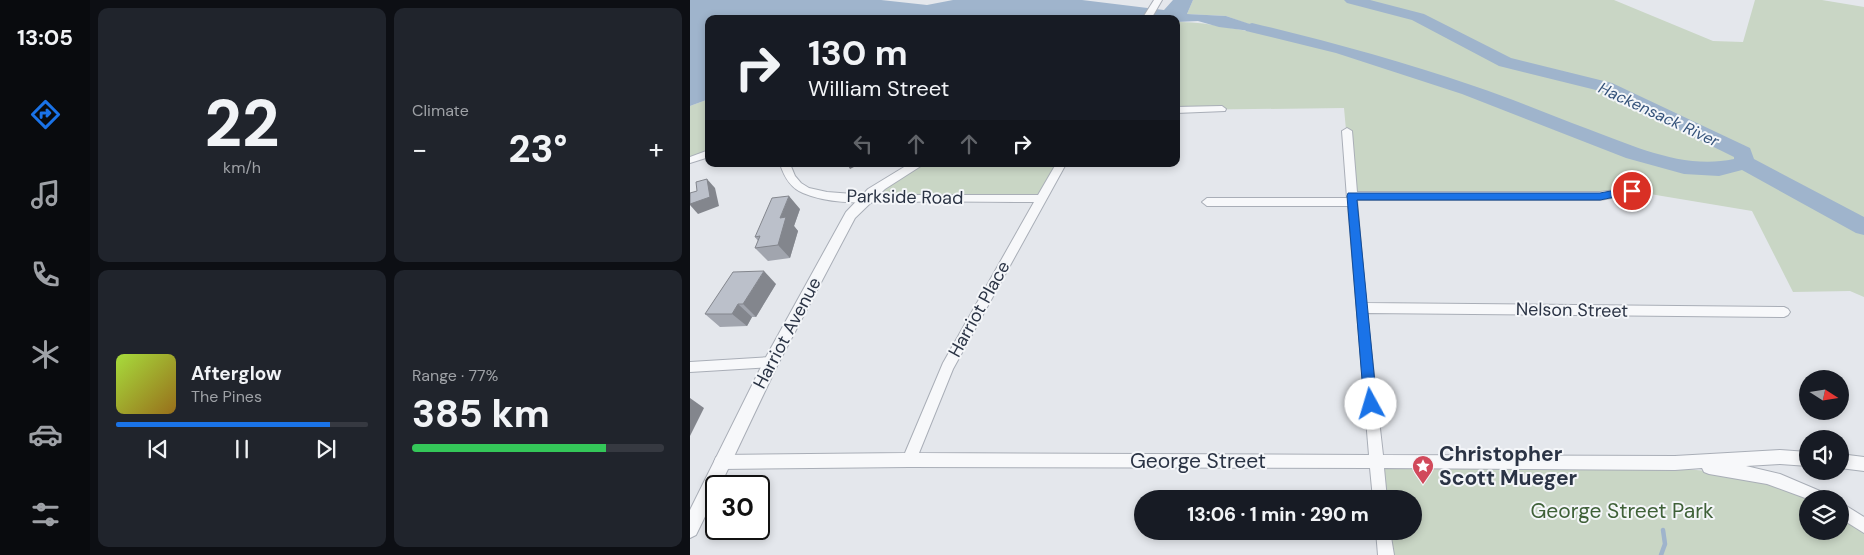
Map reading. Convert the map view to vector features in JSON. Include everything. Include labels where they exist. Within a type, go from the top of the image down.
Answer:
[{"type":"street","points":[[1148,15],[1155,4]]},
{"type":"street","points":[[1180,110],[1222,110]]},
{"type":"street","points":[[1346,131],[1379,490]]},
{"type":"street","points":[[690,160],[705,154]]},
{"type":"street","name":"Parkside Road","points":[[786,167],[796,185],[821,194],[863,198],[1040,199]]},
{"type":"street","name":"Harriot Avenue","points":[[690,529],[771,362],[850,215],[863,198],[898,174],[912,167]]},
{"type":"street","name":"Harriot Place","points":[[909,460],[947,367],[1059,167]]},
{"type":"street","points":[[1208,202],[1600,196],[1632,191]]},
{"type":"street","name":"Nelson Street","points":[[1361,308],[1784,312]]},
{"type":"street","points":[[690,367],[771,362]]},
{"type":"street","name":"George Street","points":[[721,462],[909,460],[1676,463],[1799,459]]},
{"type":"street","points":[[1849,462],[1864,464]]},
{"type":"street","name":"George Street","points":[[1676,463],[1744,470],[1772,476],[1802,490]]},
{"type":"street","points":[[1849,515],[1864,526]]},
{"type":"street","points":[[1384,540],[1386,555]]},
{"type":"green space","points":[[1193,0],[1614,0],[1713,41],[1743,42],[1755,0],[1822,0],[1864,7],[1864,297],[1850,291],[1793,292],[1752,211],[1632,191],[1600,196],[1352,196],[1344,108],[1180,110],[1180,22],[1202,23],[1279,35],[1226,16],[1187,14]]},
{"type":"green space","points":[[705,100],[705,154],[690,160],[690,106]]},
{"type":"green space","points":[[912,167],[1059,167],[1040,199],[863,198],[898,174]]},
{"type":"green space","name":"George Street Park","points":[[1381,467],[1676,468],[1746,475],[1799,496],[1799,540],[1849,540],[1849,522],[1864,531],[1864,555],[1390,555],[1388,540],[1422,540],[1422,490],[1383,490]]},
{"type":"water","points":[[690,0],[881,0],[927,5],[953,0],[1082,0],[1164,10],[1173,0],[1193,0],[1187,14],[1226,16],[1282,35],[1219,27],[1198,21],[1180,22],[1180,15],[705,15],[705,100],[690,106]]},
{"type":"building","points":[[707,179],[710,197],[690,204],[690,193],[697,191],[696,182]]},
{"type":"building","points":[[789,196],[780,218],[786,217],[778,245],[755,248],[760,236],[755,237],[772,198]]},
{"type":"building","points":[[764,271],[743,304],[738,304],[732,314],[705,314],[733,272]]},
{"type":"waterway","name":"Hackensack River","points":[[1352,0],[1418,17],[1505,62],[1606,87],[1743,153],[1745,163]]},
{"type":"waterway","points":[[1252,28],[1341,49],[1468,90],[1633,153],[1684,167],[1719,169],[1745,163]]},
{"type":"waterway","name":"Hackensack River","points":[[1745,163],[1864,227]]},
{"type":"waterway","points":[[1661,555],[1665,544],[1663,530]]},
{"type":"place","name":"Christopher Scott Mueger","points":[[1423,485]]},
{"type":"route","points":[[1371,404],[1352,196],[1600,196],[1632,191]]}]
